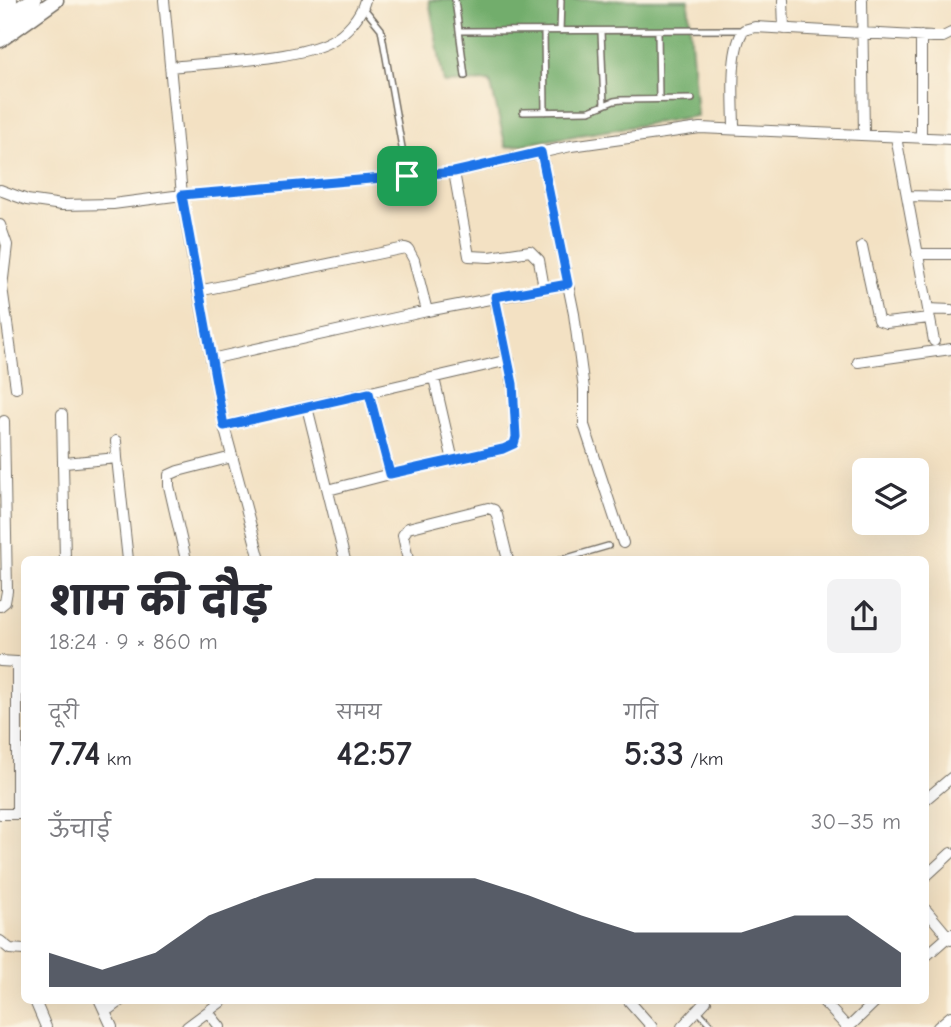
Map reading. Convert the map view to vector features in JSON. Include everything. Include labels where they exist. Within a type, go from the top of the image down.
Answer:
[{"type":"main road","points":[[0,6],[9,0]]},
{"type":"main road","points":[[0,23],[33,0]]},
{"type":"street","points":[[0,40],[56,0]]},
{"type":"street","points":[[164,0],[182,195],[198,291],[224,426],[259,556]]},
{"type":"street","points":[[783,0],[784,29]]},
{"type":"street","points":[[862,0],[864,135]]},
{"type":"street","points":[[171,67],[264,57],[313,48],[338,37],[356,18],[364,3]]},
{"type":"street","points":[[734,130],[736,54],[739,38],[744,30],[755,27],[943,37],[951,33]]},
{"type":"street","points":[[921,36],[921,138]]},
{"type":"street","points":[[0,190],[27,200],[85,206],[454,172],[541,152],[679,129],[951,139]]},
{"type":"street","points":[[896,137],[934,341]]},
{"type":"street","points":[[541,152],[568,284],[584,388],[584,425],[623,543]]},
{"type":"street","points":[[454,172],[469,256],[490,257],[530,251],[539,260],[544,288]]},
{"type":"street","points":[[906,196],[951,197]]},
{"type":"street","points":[[0,225],[7,245],[2,307],[16,388]]},
{"type":"street","points":[[862,246],[878,320],[886,323],[951,310]]},
{"type":"street","points":[[198,291],[405,248],[414,260],[427,311]]},
{"type":"street","points":[[917,254],[951,254]]},
{"type":"street","points":[[211,359],[427,311],[568,284]]},
{"type":"street","points":[[328,490],[503,449],[514,444],[516,437],[509,360],[495,297]]},
{"type":"street","points":[[858,362],[951,349]]},
{"type":"street","points":[[224,426],[509,360]]},
{"type":"street","points":[[434,377],[453,461]]},
{"type":"street","points":[[369,393],[390,474]]},
{"type":"street","points":[[307,407],[344,556]]},
{"type":"street","points":[[62,414],[65,556]]},
{"type":"street","points":[[0,606],[5,602],[7,591],[4,421]]},
{"type":"street","points":[[116,441],[128,556]]},
{"type":"street","points":[[185,556],[169,486],[169,475],[232,457]]},
{"type":"street","points":[[65,463],[117,458]]},
{"type":"street","points":[[407,556],[403,535],[408,528],[492,508],[499,521],[507,556]]},
{"type":"street","points":[[0,661],[21,662],[21,814],[0,814]]},
{"type":"street","points":[[929,796],[951,778]]},
{"type":"street","points":[[929,873],[951,853]]},
{"type":"street","points":[[929,914],[950,937],[929,954]]},
{"type":"street","points":[[0,941],[10,949],[21,950]]},
{"type":"street","points":[[36,1004],[46,1027]]},
{"type":"street","points":[[101,1004],[112,1027]]},
{"type":"street","points":[[105,1012],[116,1004]]},
{"type":"street","points":[[187,1027],[218,1004]]},
{"type":"street","points":[[632,1004],[652,1027]]},
{"type":"street","points":[[682,1027],[702,1004]]},
{"type":"street","points":[[826,1004],[848,1027],[873,1004]]},
{"type":"street","points":[[208,1012],[220,1027]]},
{"type":"street","points":[[939,1027],[951,1016]]},
{"type":"lane","points":[[455,0],[465,76]]},
{"type":"lane","points":[[560,31],[561,0]]},
{"type":"lane","points":[[364,3],[381,29],[407,176]]},
{"type":"lane","points":[[459,31],[744,30]]},
{"type":"lane","points":[[544,31],[545,112]]},
{"type":"lane","points":[[601,32],[604,105]]},
{"type":"lane","points":[[658,32],[659,100]]},
{"type":"lane","points":[[523,112],[589,111],[614,100],[692,99]]},
{"type":"lane","points":[[574,556],[608,546]]},
{"type":"lane","points":[[697,1010],[713,1027]]},
{"type":"green space","points":[[429,0],[688,0],[697,116],[506,147],[490,81],[444,83]]},
{"type":"route","points":[[541,152],[568,284],[495,297],[513,384],[516,437],[514,444],[503,449],[390,474],[369,393],[224,426],[182,195],[407,176],[454,172],[541,152]]}]
